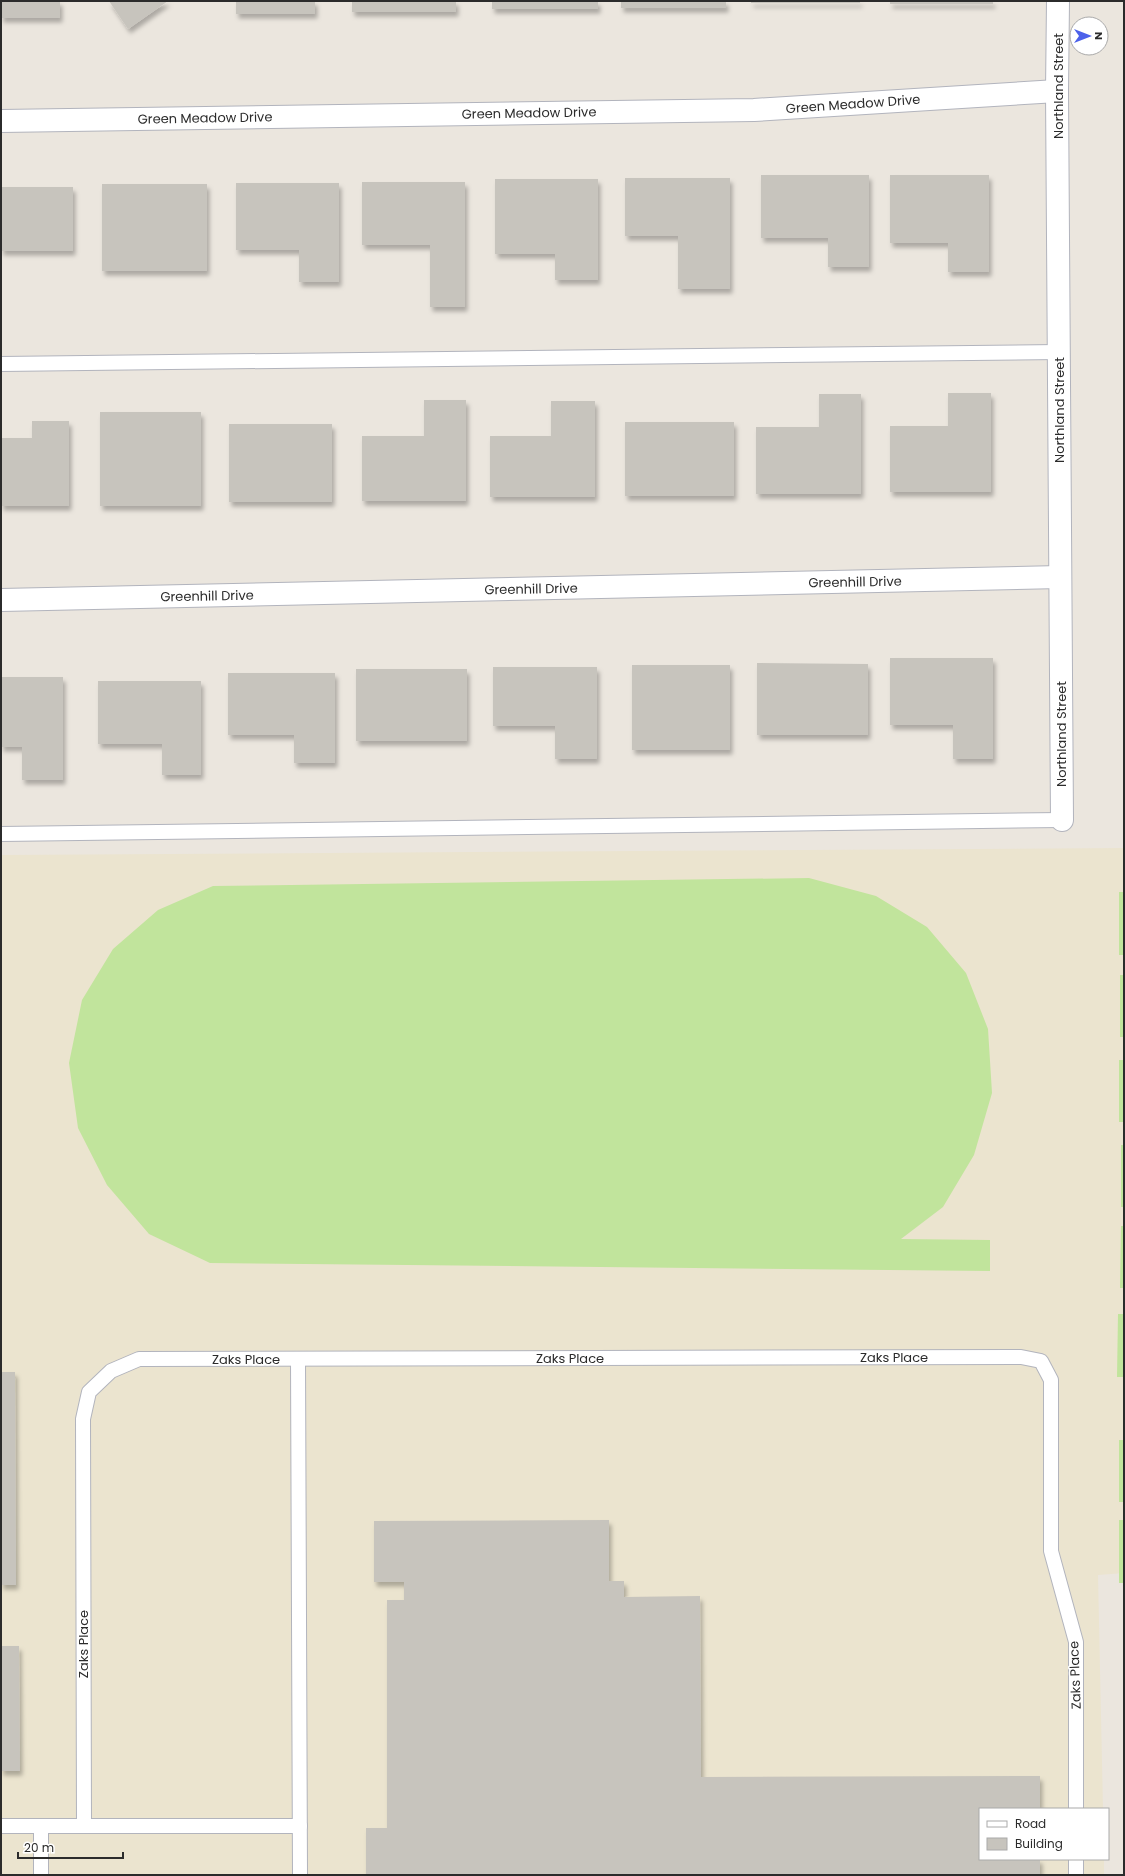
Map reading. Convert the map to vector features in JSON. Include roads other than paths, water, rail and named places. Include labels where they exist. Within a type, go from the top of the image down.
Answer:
[{"type":"street","name":"Northland Street","points":[[1058,1],[1057,91],[1062,820]]},
{"type":"street","name":"Green Meadow Drive","points":[[1,121],[754,110],[1057,91]]},
{"type":"street","name":"Greenhill Drive","points":[[1,600],[1060,577]]},
{"type":"lane","points":[[1,364],[1059,352]]},
{"type":"lane","points":[[1,834],[1062,820]]},
{"type":"lane","name":"Zaks Place","points":[[84,1826],[83,1419],[89,1392],[111,1371],[139,1359],[1021,1357],[1041,1360],[1051,1380],[1051,1551],[1076,1642],[1076,1808]]},
{"type":"lane","points":[[298,1359],[300,1875]]},
{"type":"lane","points":[[1,1826],[300,1826]]},
{"type":"lane","points":[[41,1875],[42,1826]]},
{"type":"lane","points":[[1076,1860],[1076,1875]]}]
